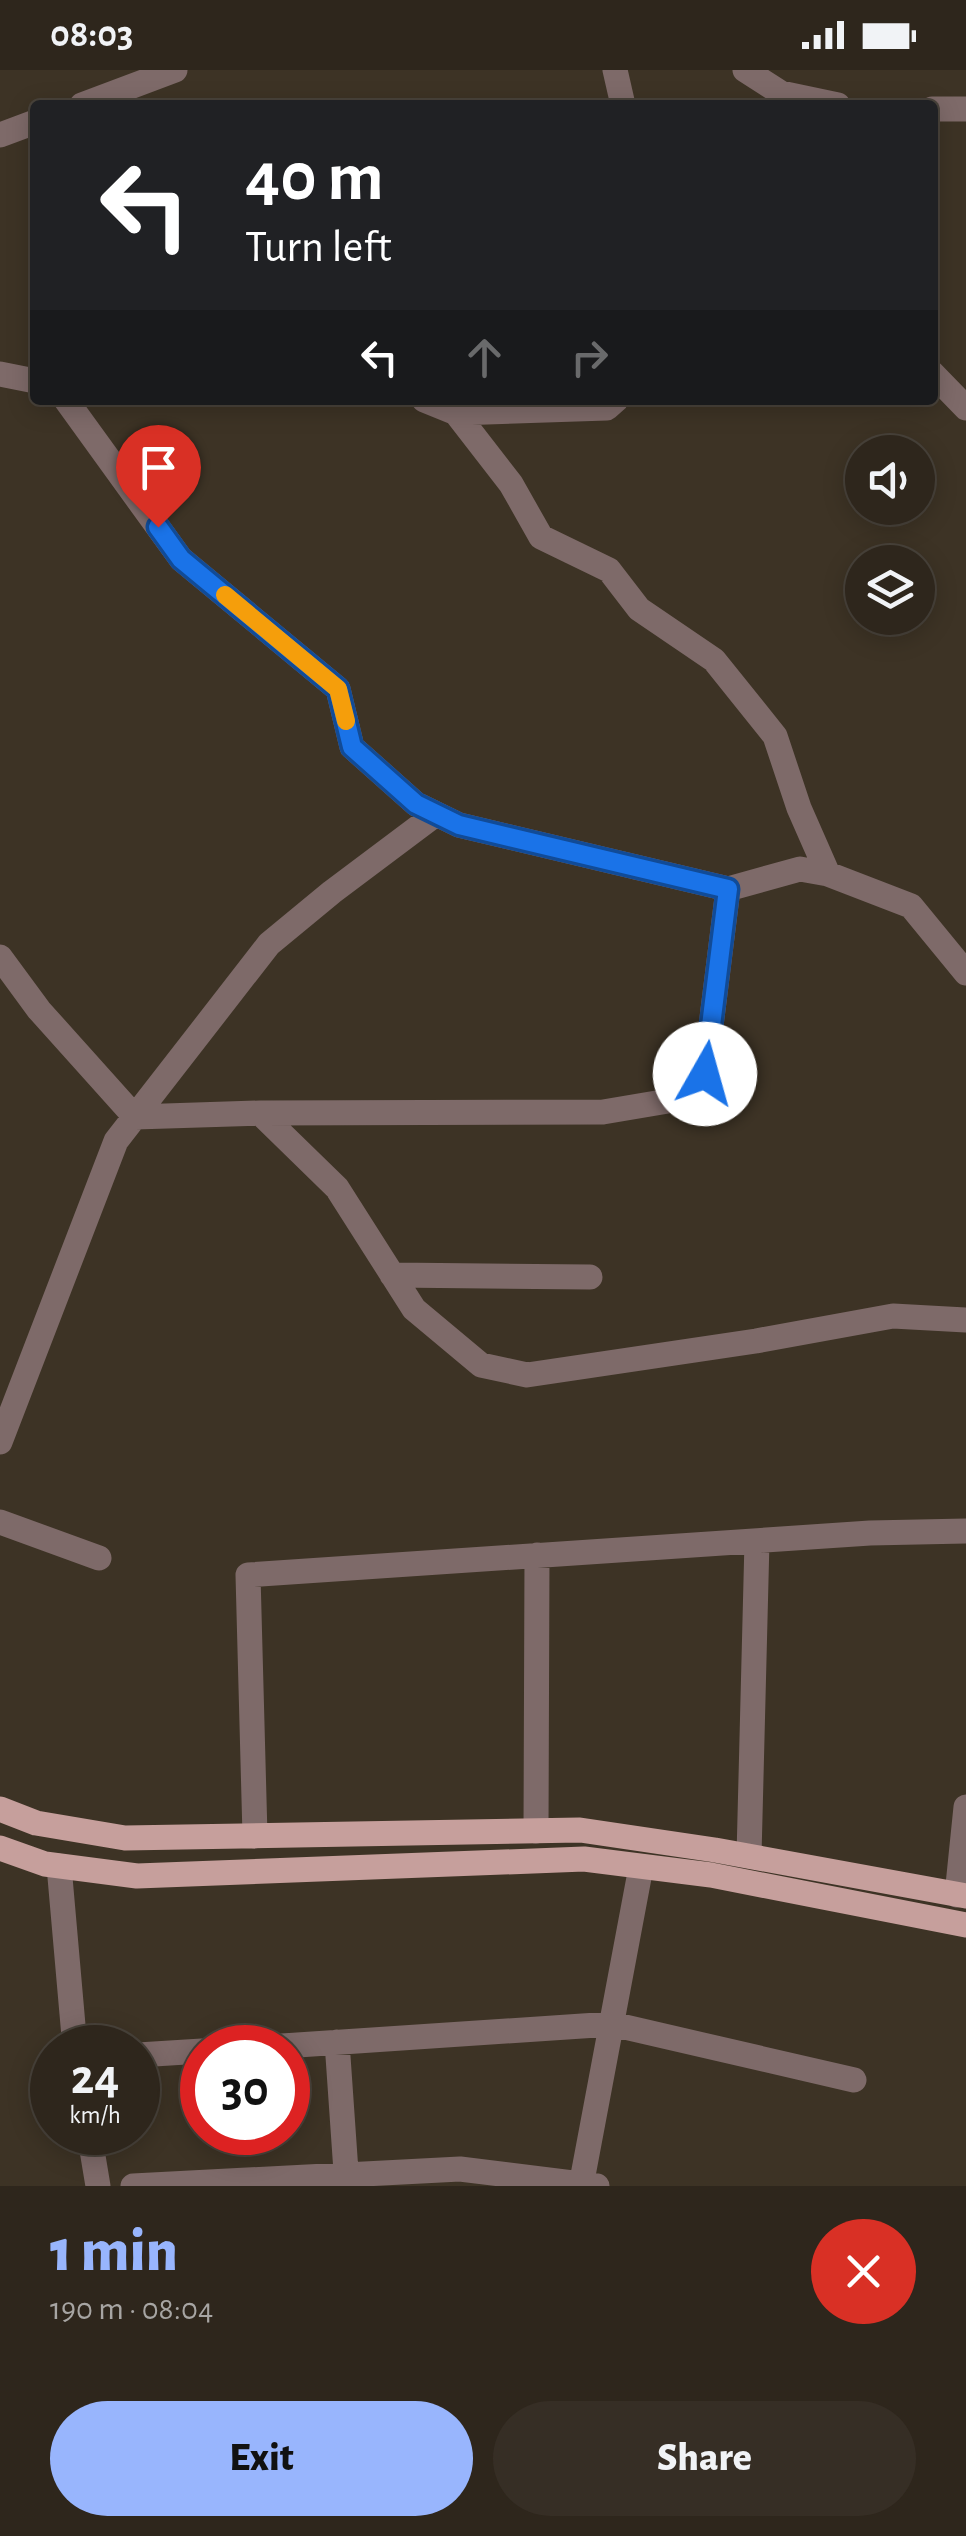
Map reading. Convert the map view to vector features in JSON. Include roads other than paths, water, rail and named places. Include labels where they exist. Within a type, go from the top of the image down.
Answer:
[{"type":"main road","points":[[0,1809],[36,1824],[125,1838],[580,1830],[749,1856],[962,1896]]},
{"type":"main road","points":[[0,1848],[44,1864],[138,1876],[584,1859],[712,1875],[966,1924]]},
{"type":"street","points":[[95,100],[174,70]]},
{"type":"street","points":[[616,70],[622,100]]},
{"type":"street","points":[[745,70],[782,99]]},
{"type":"street","points":[[938,109],[966,110]]},
{"type":"street","points":[[0,134],[30,124]]},
{"type":"street","points":[[0,374],[30,380]]},
{"type":"street","points":[[938,379],[966,408]]},
{"type":"street","points":[[70,405],[181,559],[338,689],[352,747],[416,804],[459,825],[728,889],[800,869],[828,874],[911,906],[966,972]]},
{"type":"street","points":[[436,405],[456,413],[610,405]]},
{"type":"street","points":[[456,413],[510,484],[541,537],[609,570],[639,609],[714,660],[775,736],[799,808],[828,874]]},
{"type":"street","points":[[0,1442],[116,1141],[270,944],[436,814]]},
{"type":"street","points":[[135,1117],[260,1112],[604,1112],[674,1100],[705,1074],[728,889]]},
{"type":"street","points":[[0,956],[39,1010],[135,1117]]},
{"type":"street","points":[[260,1112],[337,1188],[414,1309],[480,1364],[526,1375],[893,1316],[966,1320]]},
{"type":"street","points":[[392,1275],[590,1277]]},
{"type":"street","points":[[0,1522],[100,1558]]},
{"type":"street","points":[[255,1836],[248,1575],[870,1533],[966,1531]]},
{"type":"street","points":[[749,1856],[757,1540]]},
{"type":"street","points":[[536,1831],[537,1555]]},
{"type":"street","points":[[962,1896],[966,1807]]},
{"type":"street","points":[[59,1866],[73,2025]]},
{"type":"street","points":[[132,2186],[347,2181],[460,2169],[587,2185],[641,1867]]},
{"type":"street","points":[[310,2044],[612,2024],[854,2080]]},
{"type":"street","points":[[336,2042],[347,2181]]},
{"type":"street","points":[[93,2155],[98,2186]]}]
